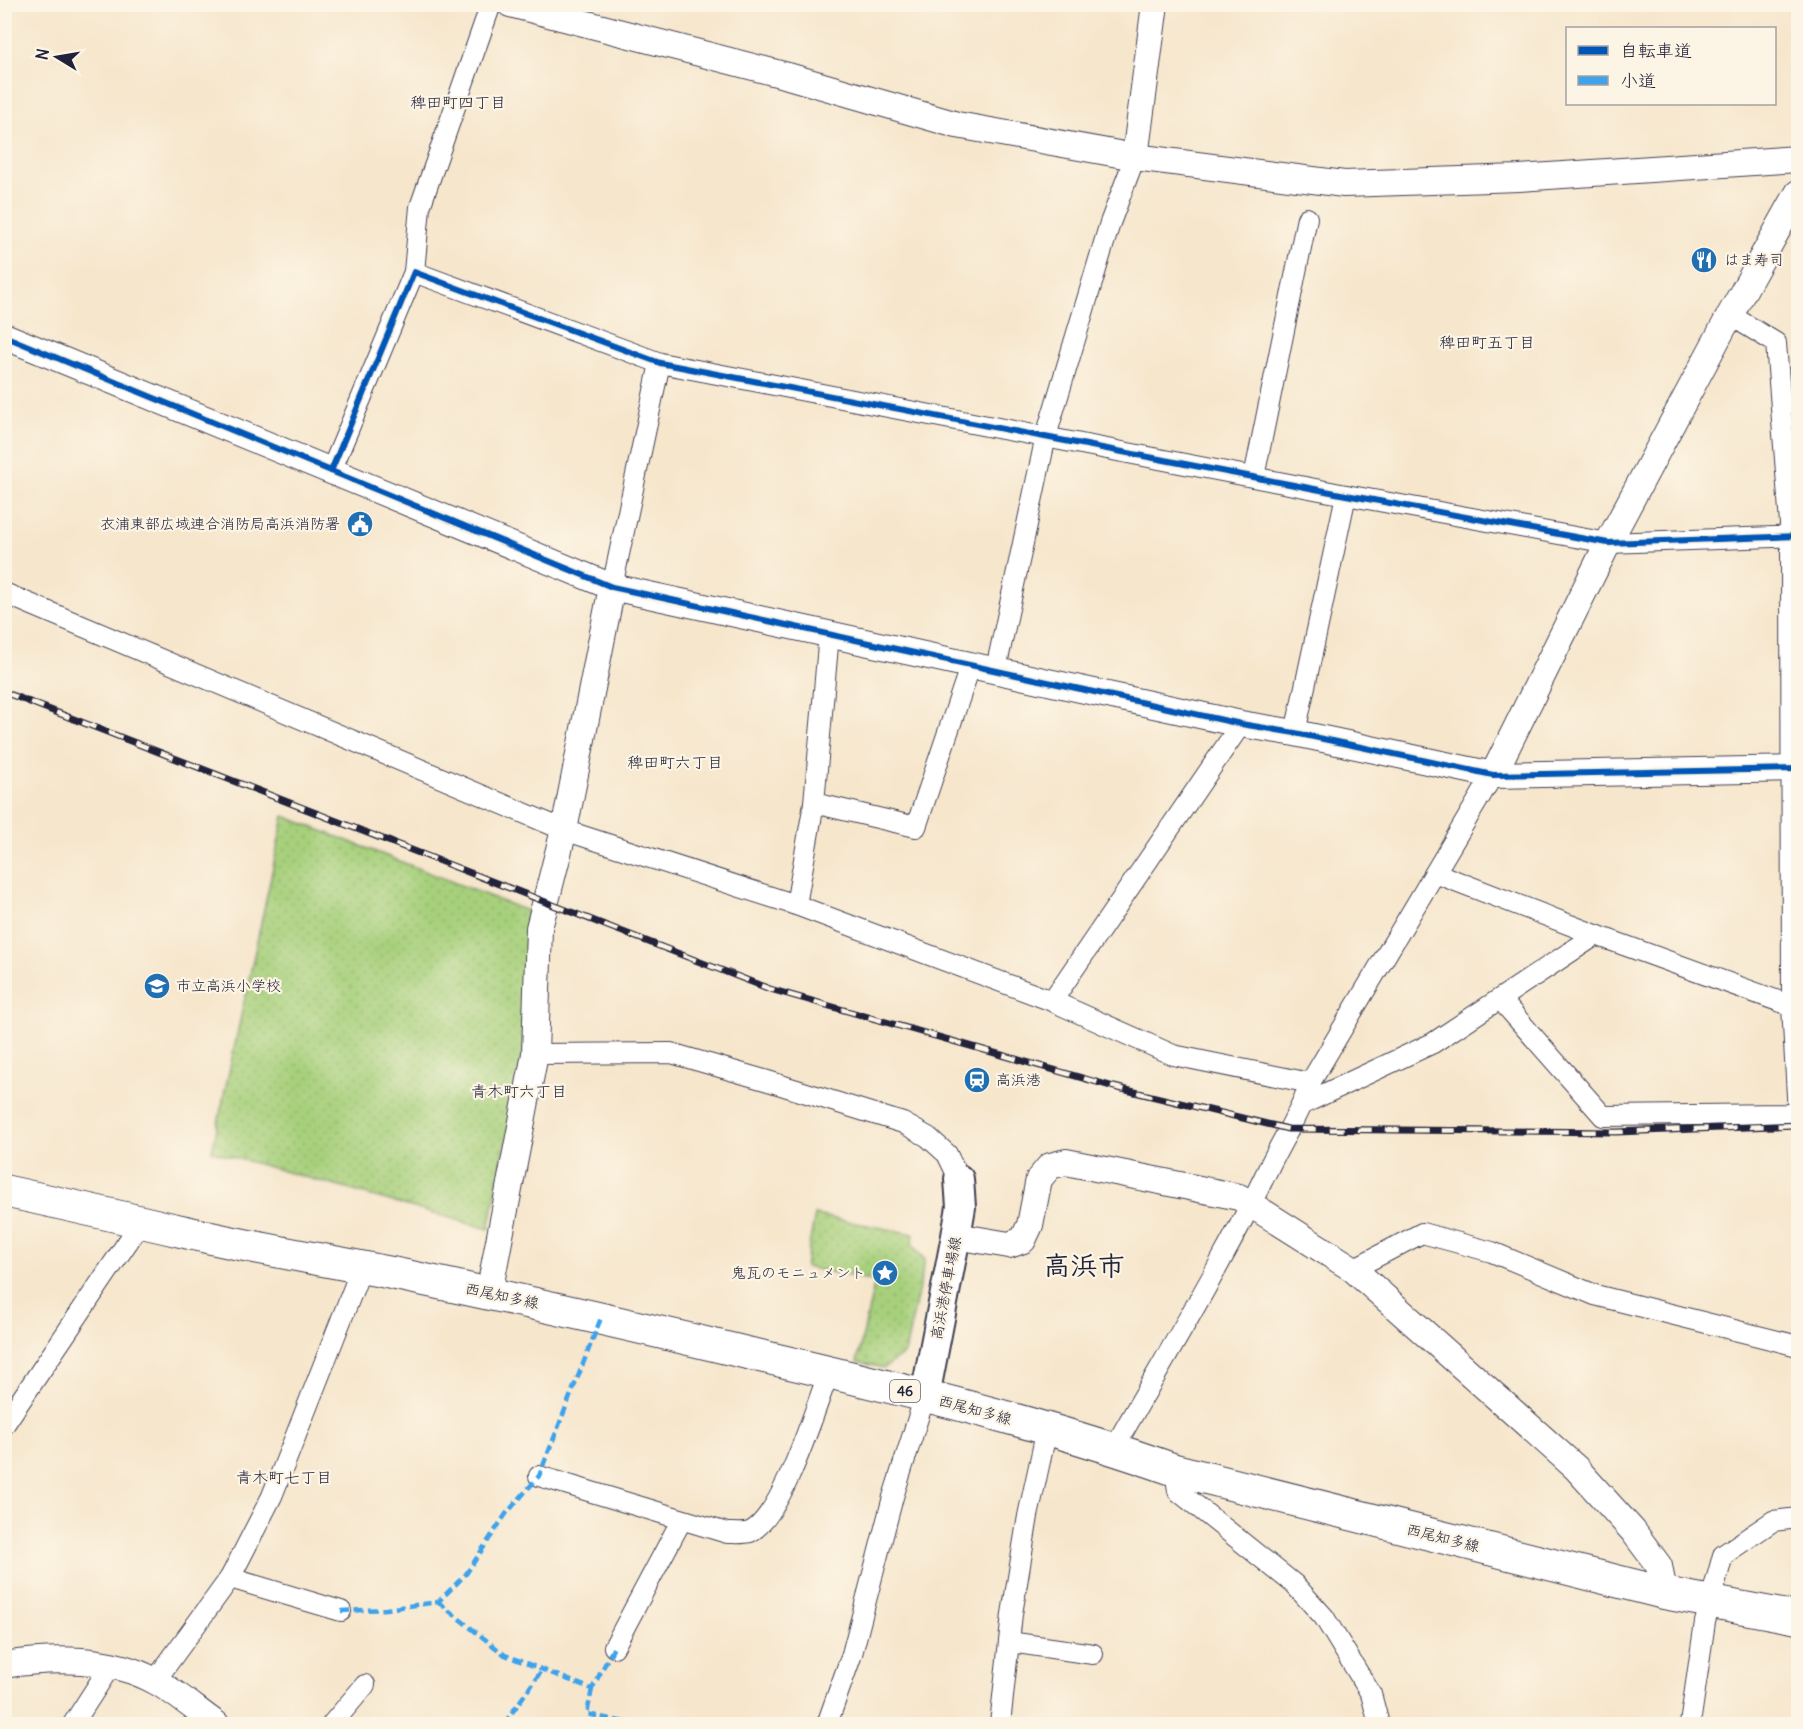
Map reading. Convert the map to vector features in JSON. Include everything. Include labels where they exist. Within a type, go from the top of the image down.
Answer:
[{"type":"main road","name":"高浜港停車場線","points":[[925,1396],[961,1207],[959,1179]]},
{"type":"main road","name":"西尾知多線","points":[[4,1191],[212,1238],[489,1293],[829,1372],[1047,1429],[1114,1448],[1175,1470],[1664,1593],[1798,1618]]},
{"type":"street","points":[[331,471],[414,272],[420,207],[491,4]]},
{"type":"street","points":[[510,4],[788,76],[957,125],[1135,157],[1344,184],[1519,178],[1798,159]]},
{"type":"street","points":[[996,669],[1046,436],[1110,224],[1135,157],[1155,4]]},
{"type":"street","points":[[1114,1448],[1251,1204],[1303,1104],[1310,1083],[1493,775],[1608,543],[1798,193]]},
{"type":"street","points":[[1254,477],[1307,218]]},
{"type":"street","points":[[414,272],[660,363],[1346,495],[1608,543],[1795,536]]},
{"type":"street","points":[[1500,999],[1603,1116],[1798,1114],[1795,1006],[1795,536],[1776,343],[1730,315]]},
{"type":"street","points":[[4,336],[612,587],[1240,724],[1295,733],[1493,775],[1795,769]]},
{"type":"street","points":[[489,1293],[535,1053],[539,928],[564,830],[612,587],[660,363]]},
{"type":"street","points":[[1295,733],[1346,495]]},
{"type":"street","points":[[4,593],[564,830],[796,905],[1052,1001],[1173,1055],[1310,1083]]},
{"type":"street","points":[[796,905],[814,803],[830,634]]},
{"type":"street","points":[[814,803],[916,827],[971,664]]},
{"type":"street","points":[[1052,1001],[1240,724]]},
{"type":"street","points":[[1435,873],[1596,935],[1795,1006]]},
{"type":"street","points":[[1303,1104],[1433,1043],[1596,935]]},
{"type":"street","points":[[535,1053],[671,1053],[758,1078],[903,1123],[928,1137],[947,1154],[959,1179]]},
{"type":"street","points":[[956,1236],[1009,1245],[1023,1240],[1030,1225],[1039,1179],[1050,1166],[1066,1162],[1239,1197],[1353,1269],[1576,1468],[1634,1531],[1659,1566],[1664,1593]]},
{"type":"street","points":[[4,1425],[142,1221]]},
{"type":"street","points":[[1353,1269],[1422,1233],[1492,1252],[1595,1295],[1798,1346]]},
{"type":"street","points":[[154,1681],[230,1578],[272,1496],[362,1267]]},
{"type":"street","points":[[539,1476],[681,1521],[727,1533],[749,1532],[767,1517],[783,1492],[829,1372]]},
{"type":"street","points":[[827,1725],[852,1654],[893,1497],[925,1396]]},
{"type":"street","points":[[1000,1725],[1009,1642],[1028,1516],[1047,1429]]},
{"type":"street","points":[[1175,1470],[1178,1491],[1294,1584],[1324,1617],[1371,1694],[1379,1725]]},
{"type":"street","points":[[1690,1725],[1705,1622],[1723,1556],[1773,1521],[1798,1518]]},
{"type":"street","points":[[614,1647],[681,1521]]},
{"type":"street","points":[[230,1578],[341,1611]]},
{"type":"street","points":[[1009,1642],[1093,1654]]},
{"type":"street","points":[[4,1665],[39,1659],[111,1665],[154,1681],[208,1722]]},
{"type":"street","points":[[73,1725],[111,1665]]},
{"type":"street","points":[[332,1725],[365,1685]]},
{"type":"green space","points":[[284,816],[527,911],[525,1044],[489,1229],[212,1151]]},
{"type":"green space","points":[[815,1215],[914,1234],[912,1245],[925,1260],[905,1353],[884,1368],[857,1362],[875,1281],[805,1267]]},
{"type":"railway","points":[[4,692],[770,989],[1114,1087],[1288,1129],[1616,1132],[1798,1125]]},
{"type":"marked path","points":[[341,1611],[386,1609],[438,1602],[466,1574],[506,1514],[539,1476],[601,1318]]},
{"type":"marked path","points":[[438,1602],[505,1655],[592,1689],[614,1647]]},
{"type":"marked path","points":[[504,1724],[542,1670]]},
{"type":"marked path","points":[[592,1689],[587,1714],[634,1724]]},
{"type":"cycle path","points":[[331,471],[414,272],[660,363],[1346,495],[1608,543],[1798,536]]},
{"type":"cycle path","points":[[4,336],[612,587],[1241,724],[1295,733],[1493,775],[1798,769]]},
{"type":"place","name":"はま寿司","points":[[1704,260]]},
{"type":"place","name":"衣浦東部広域連合消防局高浜消防署","points":[[360,524]]},
{"type":"place","name":"市立高浜小学校","points":[[157,986]]},
{"type":"place","name":"高浜港","points":[[977,1080]]},
{"type":"place","name":"鬼瓦のモニュメント","points":[[885,1273]]},
{"type":"district","name":"稗田町四丁目","points":[[458,102]]},
{"type":"district","name":"稗田町五丁目","points":[[1487,342]]},
{"type":"district","name":"稗田町六丁目","points":[[675,762]]},
{"type":"district","name":"青木町六丁目","points":[[519,1091]]},
{"type":"district","name":"高浜市","points":[[1084,1266]]},
{"type":"district","name":"青木町七丁目","points":[[284,1477]]}]
